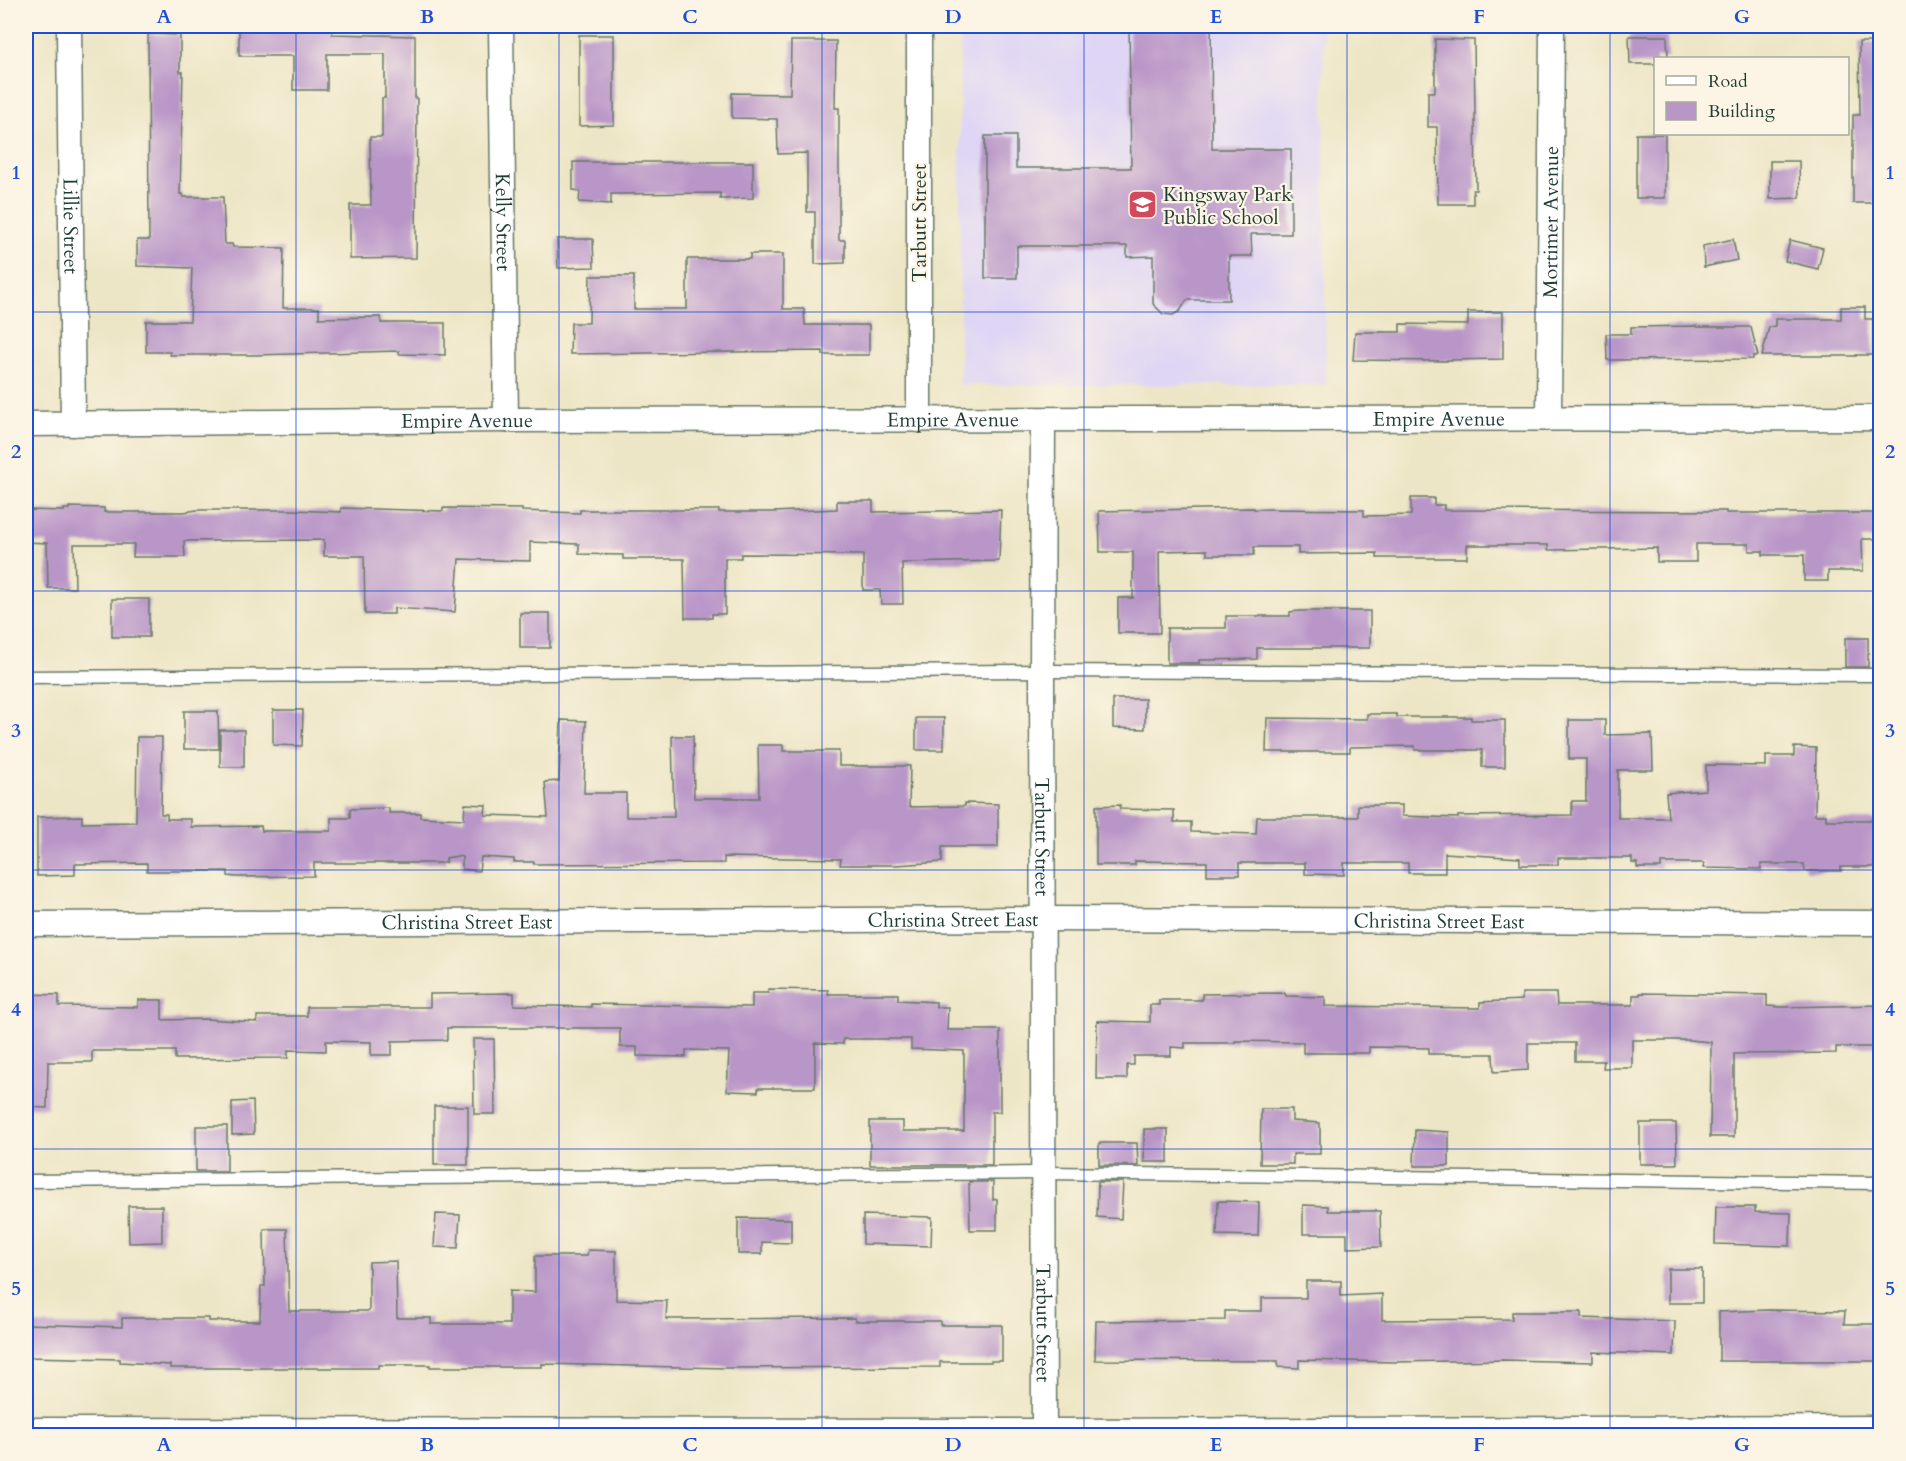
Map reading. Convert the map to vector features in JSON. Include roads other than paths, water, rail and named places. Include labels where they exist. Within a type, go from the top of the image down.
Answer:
[{"type":"street","name":"Lillie Street","points":[[69,26],[73,424]]},
{"type":"street","name":"Kelly Street","points":[[501,26],[506,420]]},
{"type":"street","name":"Tarbutt Street","points":[[918,26],[919,420]]},
{"type":"street","name":"Mortimer Avenue","points":[[1549,418],[1552,26]]},
{"type":"street","name":"Empire Avenue","points":[[26,424],[506,420],[1881,418]]},
{"type":"street","name":"Tarbutt Street","points":[[1043,420],[1044,1433]]},
{"type":"street","name":"Christina Street East","points":[[26,924],[1044,919],[1881,923]]},
{"type":"street","points":[[26,1430],[1044,1433],[1881,1428]]},
{"type":"lane","points":[[26,677],[1042,671],[1881,675]]},
{"type":"lane","points":[[26,1180],[1045,1173],[1881,1183]]},
{"type":"place","name":"Kingsway Park Public School","points":[[1142,205]]}]
